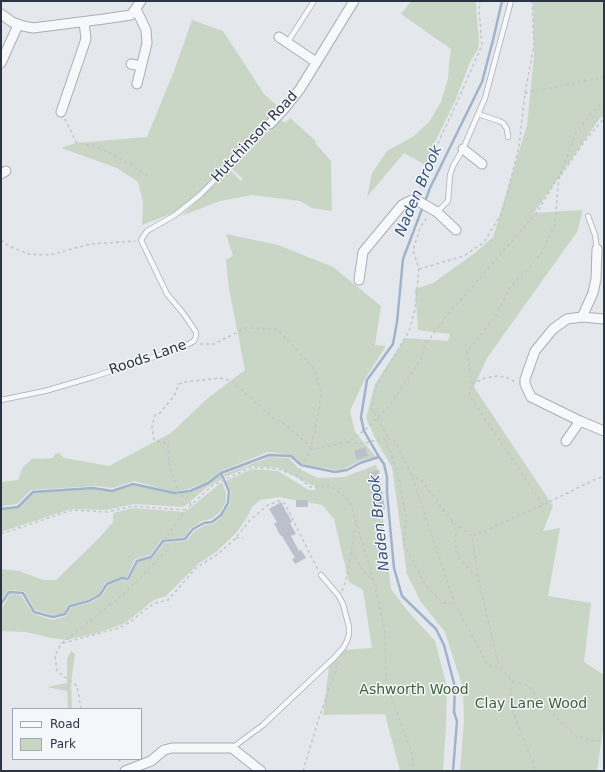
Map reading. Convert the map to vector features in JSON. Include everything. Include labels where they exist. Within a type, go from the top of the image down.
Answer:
[{"type":"street","name":"Hutchinson Road","points":[[270,124],[300,89],[354,1]]},
{"type":"street","points":[[1,14],[18,25],[33,28],[131,15],[138,5]]},
{"type":"street","points":[[137,84],[148,43],[146,30],[138,5]]},
{"type":"street","points":[[61,107],[86,39],[84,22]]},
{"type":"street","points":[[1,63],[18,25]]},
{"type":"street","points":[[279,37],[316,62]]},
{"type":"street","points":[[131,64],[141,66]]},
{"type":"street","points":[[463,149],[482,164]]},
{"type":"street","points":[[359,280],[363,252],[402,205],[415,200],[432,209],[456,230]]},
{"type":"street","points":[[582,316],[594,293],[597,249]]},
{"type":"street","points":[[604,319],[582,316],[567,319],[553,329],[535,351],[525,379],[525,384],[531,397],[604,431]]},
{"type":"street","points":[[566,441],[580,421]]},
{"type":"street","points":[[125,771],[151,761],[164,750],[172,748],[232,748],[261,771]]},
{"type":"lane","points":[[288,43],[314,1]]},
{"type":"lane","points":[[432,209],[448,201],[450,175],[485,98],[512,1]]},
{"type":"lane","points":[[478,114],[503,123],[507,129],[508,137]]},
{"type":"lane","name":"Hutchinson Road","points":[[141,240],[147,231],[175,215],[200,195],[270,124]]},
{"type":"lane","points":[[588,216],[595,235],[597,249]]},
{"type":"lane","name":"Roods Lane","points":[[1,400],[45,391],[92,377],[181,348],[194,341],[196,332],[167,294],[141,240]]},
{"type":"lane","points":[[232,748],[263,725],[343,648],[349,634],[349,627],[344,608],[340,599],[321,575]]},
{"type":"path","points":[[415,200],[416,194],[426,176],[433,154],[460,98],[482,45],[479,9],[480,1]]},
{"type":"path","points":[[420,269],[464,256],[484,242],[502,214],[519,147],[525,93],[534,45],[532,1]]},
{"type":"path","points":[[525,93],[604,77]]},
{"type":"path","points":[[543,505],[469,395],[472,384],[467,352],[497,314],[509,289],[541,254],[555,225],[558,186],[561,173],[576,133],[596,108],[604,102]]},
{"type":"path","points":[[61,107],[76,142],[99,148],[116,156],[150,177]]},
{"type":"path","points":[[348,442],[366,429],[390,405],[423,356],[425,345],[446,316],[538,211],[561,173],[604,118]]},
{"type":"path","points":[[432,209],[420,228],[413,250],[420,269],[415,310],[409,331],[375,389],[372,409],[387,438],[397,470],[406,517],[404,544],[426,586],[443,603],[455,604]]},
{"type":"path","points":[[1,240],[9,246],[28,254],[49,255],[91,244],[141,240]]},
{"type":"path","points":[[194,341],[201,345],[214,344],[246,328],[277,329],[313,367],[321,391],[318,418],[310,450],[307,453],[298,474]]},
{"type":"path","points":[[472,384],[485,378],[496,376],[506,377],[520,384],[525,384]]},
{"type":"path","points":[[190,505],[188,498],[178,494],[178,488],[169,465],[168,444],[154,440],[152,427],[155,415],[160,413],[174,396],[179,384],[184,382],[220,378],[232,382],[274,419],[285,424],[311,447]]},
{"type":"path","points":[[310,450],[348,442],[363,444],[373,440],[387,438],[395,441],[411,474],[455,604],[488,664],[499,668],[513,681],[529,686],[538,700],[577,737],[604,742]]},
{"type":"path","points":[[81,708],[77,686],[58,671],[55,656],[61,644],[126,592],[167,550],[168,546],[166,538],[185,510],[213,485],[252,467],[278,469],[298,474],[310,487],[331,486],[350,501],[374,582],[385,632],[386,682],[413,756],[413,771]]},
{"type":"path","points":[[411,474],[422,481],[452,521],[472,536],[478,578],[499,668]]},
{"type":"path","points":[[472,536],[604,476]]},
{"type":"path","points":[[61,644],[119,628],[130,622],[155,603],[168,600],[196,568],[218,554],[236,538],[250,520],[268,505],[280,501],[285,504],[321,575]]},
{"type":"path","points":[[1,534],[72,510],[107,512],[133,506],[185,510]]},
{"type":"path","points":[[340,599],[346,580],[356,521]]},
{"type":"path","points":[[452,521],[456,532],[455,544],[460,559],[478,578]]},
{"type":"path","points":[[236,538],[243,538]]},
{"type":"path","points":[[351,552],[362,570],[374,582]]},
{"type":"path","points":[[303,771],[343,648]]},
{"type":"path","points":[[513,681],[509,702],[536,771]]},
{"type":"green space","points":[[411,1],[476,1],[479,41],[478,49],[470,62],[456,99],[434,144],[427,166],[404,153],[367,197],[372,173],[387,151],[414,136],[429,122],[441,102],[448,79],[451,49],[401,14]]},
{"type":"green space","name":"Clay Lane Wood","points":[[533,1],[604,1],[604,116],[600,118],[534,213],[583,210],[577,232],[487,358],[474,387],[553,506],[543,531],[560,528],[548,596],[591,603],[584,662],[604,675],[604,722],[597,771],[460,771],[464,721],[463,688],[445,632],[421,602],[407,574],[392,467],[378,444],[366,418],[375,384],[405,338],[448,341],[450,334],[418,330],[415,289],[433,283],[475,253],[493,237],[527,125],[534,56]]},
{"type":"green space","points":[[192,20],[223,31],[264,94],[281,109],[201,191],[187,203],[173,213],[142,225],[143,201],[138,182],[117,168],[61,148],[76,143],[147,137],[174,71]]},
{"type":"green space","points":[[290,118],[316,141],[315,143],[331,161],[332,211],[312,208],[300,201],[252,195],[220,201],[181,216],[230,170],[241,181],[243,179],[232,169],[280,119],[285,123]]},
{"type":"green space","points":[[226,234],[278,245],[333,267],[381,306],[375,345],[386,346],[365,379],[350,411],[355,432],[376,457],[359,461],[344,469],[336,470],[302,464],[292,455],[268,452],[221,471],[206,482],[188,489],[173,492],[134,481],[113,488],[96,486],[31,490],[17,504],[1,506],[1,482],[18,480],[23,467],[32,459],[53,458],[55,454],[59,453],[64,458],[109,466],[171,433],[208,398],[245,370],[229,289],[226,260],[233,256]]},
{"type":"green space","name":"Ashworth Wood","points":[[270,457],[289,458],[299,469],[318,478],[344,477],[376,465],[379,474],[391,589],[406,609],[435,641],[447,687],[443,771],[400,771],[385,714],[323,715],[329,667],[345,650],[372,648],[363,590],[349,582],[334,519],[322,505],[279,497],[260,500],[253,506],[236,533],[216,552],[198,564],[166,596],[154,600],[125,623],[104,631],[67,640],[26,632],[1,631],[1,608],[10,594],[21,595],[33,614],[53,620],[66,616],[72,607],[90,603],[102,596],[109,585],[122,580],[129,581],[138,562],[152,558],[164,543],[186,541],[195,531],[205,525],[213,524],[222,516],[230,504],[231,491],[226,481],[252,469],[278,471],[309,490],[315,490],[316,486],[311,485],[279,468],[251,466],[225,477],[224,474]]},
{"type":"green space","points":[[221,474],[222,479],[207,487],[184,507],[134,504],[106,510],[71,509],[1,532],[1,510],[19,508],[34,493],[93,489],[112,492],[133,485],[174,494],[190,492],[209,483]]},
{"type":"green space","points":[[222,482],[226,492],[226,502],[219,513],[211,519],[202,521],[190,529],[185,537],[161,540],[150,555],[135,559],[127,577],[122,577],[105,583],[99,594],[87,600],[69,604],[64,613],[53,615],[35,610],[24,591],[8,590],[1,601],[1,569],[19,571],[43,580],[56,580],[99,538],[113,522],[113,513],[134,508],[185,512]]},
{"type":"green space","points":[[71,651],[75,654],[71,683],[72,708],[68,708],[67,691],[47,687],[67,683],[67,659]]},
{"type":"building","points":[[365,447],[368,456],[357,460],[354,451]]},
{"type":"building","points":[[379,470],[385,509],[376,511],[368,473]]},
{"type":"building","points":[[296,500],[308,500],[308,507],[296,507]]},
{"type":"building","points":[[281,502],[292,522],[290,523],[296,534],[291,536],[299,551],[301,550],[306,558],[295,564],[292,559],[295,558],[277,530],[274,524],[277,522],[269,509]]},
{"type":"waterway","name":"Naden Brook","points":[[453,771],[457,721],[454,712],[455,687],[444,645],[436,629],[402,596],[394,568],[387,493],[387,477],[384,464],[364,431],[361,417],[367,380],[393,344],[397,322],[403,259],[430,188],[482,82],[502,1]]},
{"type":"waterway","points":[[1,509],[18,507],[33,492],[93,488],[112,491],[133,484],[174,493],[190,491],[208,483],[221,473],[269,455],[291,456],[301,465],[335,472],[347,470],[360,463],[379,457]]},
{"type":"waterway","points":[[1,604],[9,592],[23,593],[34,612],[53,617],[65,614],[70,606],[89,601],[100,595],[107,584],[122,578],[128,579],[137,561],[151,557],[163,541],[185,539],[193,529],[204,523],[212,522],[221,515],[228,503],[229,491],[221,473]]}]
